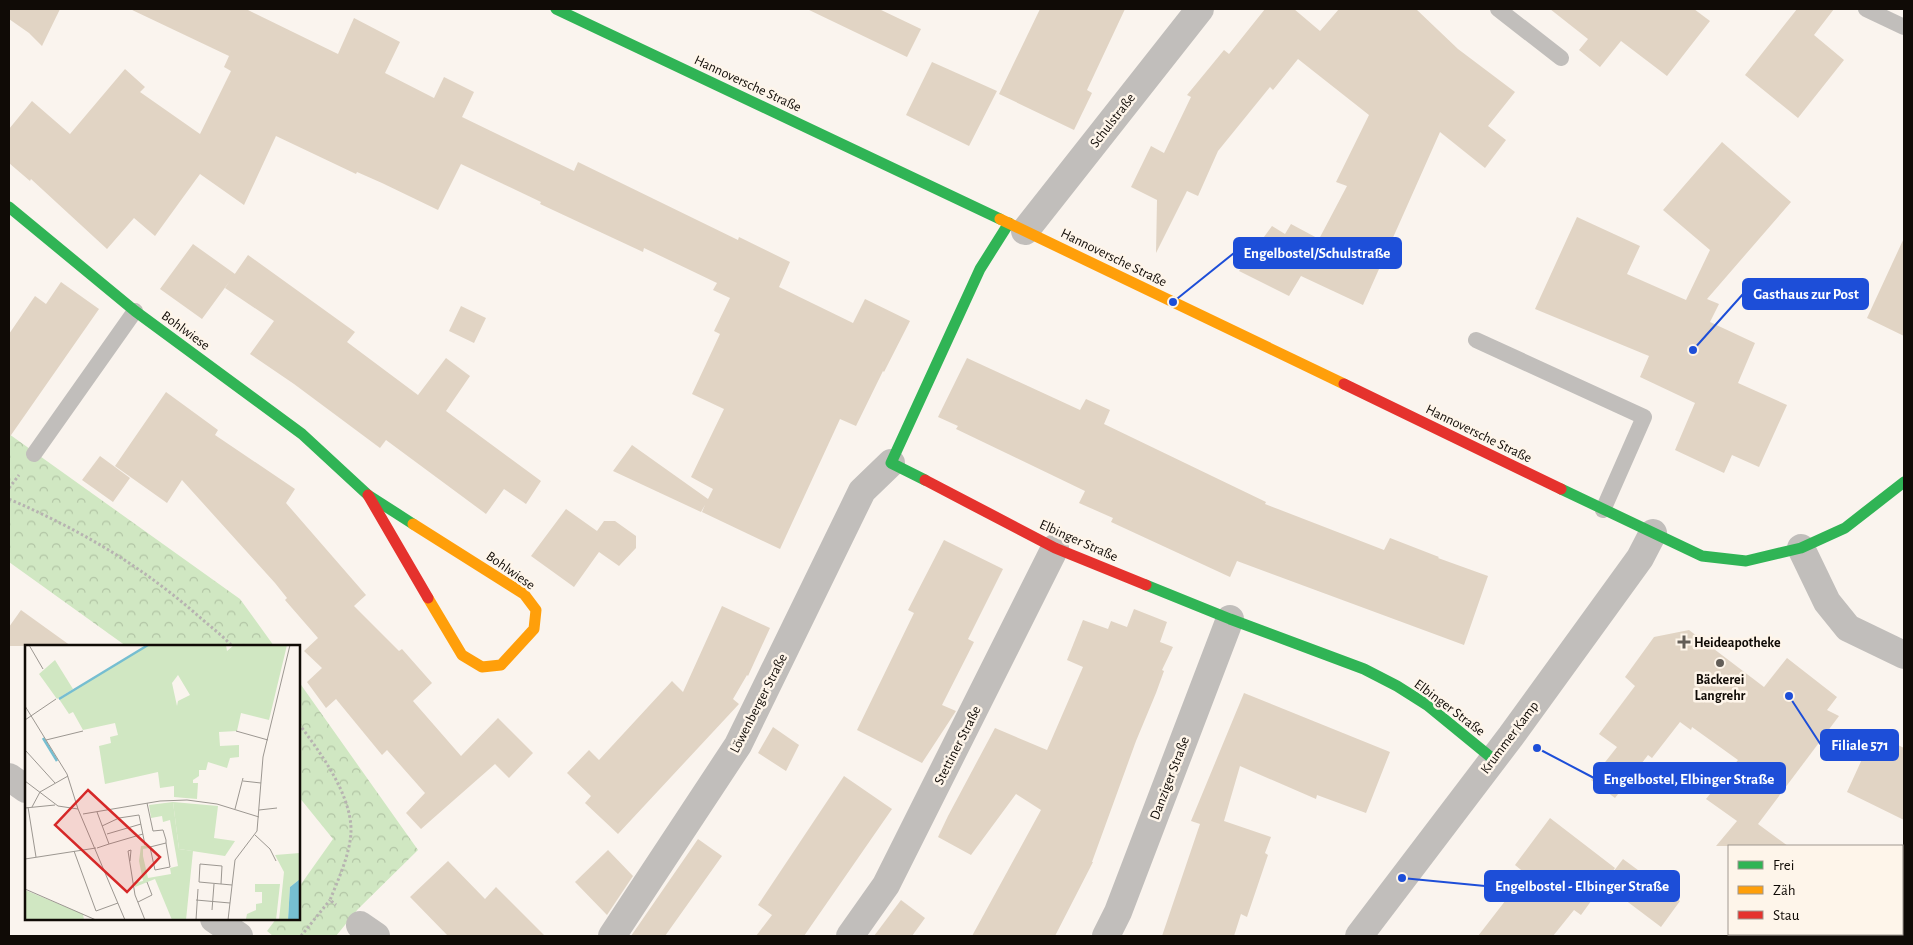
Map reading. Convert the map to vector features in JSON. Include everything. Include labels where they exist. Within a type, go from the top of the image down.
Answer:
[{"type":"street","name":"Hannoversche Straße","points":[[556,9],[1017,227],[1702,556],[1746,561],[1801,548],[1845,528],[1904,482]]},
{"type":"street","name":"Schulstraße","points":[[1017,227],[1200,9]]},
{"type":"street","name":"Bohlwiese","points":[[9,207],[135,311],[302,434],[368,495],[524,594],[536,610],[534,629],[501,665],[482,667],[462,655],[368,495]]},
{"type":"street","points":[[891,463],[980,269],[1017,227]]},
{"type":"street","name":"Elbinger Straße","points":[[891,463],[1055,548],[1364,669],[1397,686],[1427,705],[1493,759]]},
{"type":"street","name":"Löwenberger Straße","points":[[612,936],[738,746],[862,491],[891,463]]},
{"type":"street","name":"Krummer Kamp","points":[[1359,936],[1493,759],[1640,558],[1653,534]]},
{"type":"street","name":"Stettiner Straße","points":[[850,936],[886,885],[1055,548]]},
{"type":"street","points":[[1801,548],[1827,602],[1848,628],[1904,655]]},
{"type":"street","name":"Danziger Straße","points":[[1106,936],[1118,912],[1230,618]]},
{"type":"street","points":[[9,777],[25,788]]},
{"type":"street","points":[[215,920],[239,936]]},
{"type":"lane","points":[[1498,9],[1561,58]]},
{"type":"lane","points":[[1866,9],[1904,27]]},
{"type":"lane","points":[[34,454],[135,311]]},
{"type":"lane","points":[[1476,340],[1644,417],[1603,510]]},
{"type":"path","points":[[9,498],[53,518],[117,554],[175,596],[231,645]]},
{"type":"path","points":[[300,725],[323,756],[345,798],[352,830],[344,865],[330,900],[301,936]]},
{"type":"path","points":[[330,900],[368,930]]},
{"type":"green space","points":[[9,434],[240,599],[273,645],[125,645],[9,562]]},
{"type":"green space","points":[[300,683],[418,850],[358,909],[336,936],[273,936],[267,931],[275,920],[300,920],[300,886],[333,839],[300,798]]},
{"type":"building","points":[[9,9],[60,9],[42,46],[29,33],[9,19]]},
{"type":"building","points":[[130,9],[246,9],[338,54],[354,18],[400,42],[385,73],[434,98],[444,77],[474,92],[462,117],[574,171],[578,162],[738,240],[739,237],[790,262],[779,287],[853,323],[865,299],[910,321],[856,426],[840,419],[780,549],[702,512],[705,505],[701,512],[613,471],[632,445],[708,499],[713,489],[691,477],[724,409],[692,394],[720,334],[714,331],[730,298],[713,290],[717,283],[644,248],[643,252],[540,204],[541,202],[461,164],[438,210],[276,136],[244,205],[200,174],[155,236],[134,218],[107,249],[31,179],[30,181],[9,163],[9,129],[32,101],[70,134],[125,69],[145,87],[140,92],[200,134],[231,71],[224,67],[229,56]]},
{"type":"building","points":[[807,9],[879,9],[921,29],[907,57]]},
{"type":"building","points":[[1040,9],[1125,9],[1087,90],[1092,93],[1074,130],[999,94]]},
{"type":"building","points":[[1265,9],[1294,9],[1320,31],[1339,9],[1416,9],[1458,49],[1515,92],[1488,126],[1506,140],[1485,168],[1440,132],[1363,305],[1301,276],[1289,296],[1239,271],[1272,226],[1285,234],[1291,224],[1319,239],[1347,186],[1336,182],[1369,115],[1298,59],[1273,90],[1270,87],[1218,151],[1198,196],[1187,191],[1156,253],[1157,200],[1131,187],[1151,146],[1164,153],[1191,97],[1187,95],[1224,50],[1229,54]]},
{"type":"building","points":[[1550,9],[1694,9],[1710,21],[1667,76],[1621,41],[1600,67],[1579,50],[1588,39]]},
{"type":"building","points":[[1797,9],[1834,9],[1814,35],[1844,60],[1798,118],[1745,75]]},
{"type":"building","points":[[932,62],[997,91],[969,146],[906,115]]},
{"type":"building","points":[[1722,142],[1791,202],[1707,299],[1719,304],[1710,322],[1755,343],[1738,383],[1787,405],[1759,467],[1732,455],[1724,473],[1675,450],[1695,403],[1640,377],[1649,356],[1535,309],[1577,217],[1640,246],[1627,274],[1686,300],[1710,250],[1663,210]]},
{"type":"building","points":[[1904,238],[1904,336],[1867,318]]},
{"type":"building","points":[[193,244],[235,274],[202,319],[160,289]]},
{"type":"building","points":[[248,255],[355,332],[347,342],[418,395],[446,358],[470,376],[446,411],[541,481],[526,504],[504,489],[486,514],[386,440],[380,448],[250,354],[274,321],[225,288]]},
{"type":"building","points":[[61,282],[99,309],[9,438],[9,334],[35,296],[46,304]]},
{"type":"building","points":[[461,306],[486,318],[474,343],[449,331]]},
{"type":"building","points":[[967,358],[1080,410],[1086,399],[1110,410],[1104,424],[1266,502],[1265,504],[1384,550],[1390,538],[1488,576],[1464,645],[1237,561],[1230,577],[1111,522],[1113,518],[1079,503],[1085,491],[956,429],[958,426],[938,417]]},
{"type":"building","points":[[166,392],[218,430],[215,435],[295,489],[286,503],[366,595],[354,606],[399,651],[402,649],[432,683],[413,701],[461,756],[498,718],[533,753],[509,778],[495,764],[421,829],[406,813],[425,793],[387,750],[382,755],[336,699],[326,708],[307,682],[322,668],[304,651],[318,638],[285,600],[287,598],[275,583],[182,480],[167,503],[115,466]]},
{"type":"building","points":[[100,456],[130,478],[113,502],[82,480]]},
{"type":"building","points":[[566,509],[597,531],[604,521],[615,521],[636,536],[636,548],[619,566],[599,552],[574,587],[531,556]]},
{"type":"building","points":[[944,540],[1003,569],[968,639],[974,642],[942,705],[956,711],[922,763],[857,730],[914,613],[908,610]]},
{"type":"building","points":[[722,606],[770,628],[748,676],[733,699],[739,704],[618,834],[585,803],[591,796],[567,773],[589,750],[599,760],[672,681],[683,692]]},
{"type":"building","points":[[1134,609],[1167,622],[1160,642],[1173,647],[1162,670],[1164,671],[1136,741],[1093,862],[1055,936],[972,936],[1041,810],[1016,794],[971,855],[938,837],[948,816],[995,728],[1047,750],[1083,667],[1067,660],[1083,620],[1108,629],[1111,621],[1127,627]]},
{"type":"building","points":[[21,610],[70,645],[9,646],[9,627]]},
{"type":"building","points":[[1689,630],[1764,687],[1787,658],[1837,697],[1827,710],[1839,716],[1758,824],[1787,845],[1716,846],[1737,821],[1706,799],[1738,760],[1692,727],[1691,730],[1680,722],[1652,758],[1648,755],[1615,798],[1591,780],[1617,747],[1599,734],[1635,686],[1625,677],[1654,637]]},
{"type":"building","points":[[1244,693],[1390,752],[1366,813],[1317,795],[1316,799],[1240,766],[1224,821],[1271,837],[1265,853],[1268,855],[1247,917],[1241,914],[1234,936],[1162,936],[1200,824],[1191,821]]},
{"type":"building","points":[[773,727],[799,745],[786,771],[758,753]]},
{"type":"building","points":[[1874,733],[1904,748],[1904,820],[1847,792]]},
{"type":"building","points":[[844,776],[892,809],[804,936],[756,936],[772,915],[758,905]]},
{"type":"building","points":[[1550,818],[1615,868],[1581,915],[1574,910],[1553,936],[1478,936],[1526,874],[1515,865]]},
{"type":"building","points":[[698,839],[722,856],[665,936],[631,936]]},
{"type":"building","points":[[608,850],[633,876],[607,915],[575,882]]},
{"type":"building","points":[[1623,859],[1680,901],[1661,927],[1604,884]]},
{"type":"building","points":[[448,861],[485,899],[496,887],[545,936],[448,936],[410,897]]},
{"type":"building","points":[[901,900],[925,918],[912,936],[874,936]]},
{"type":"traffic: fast","points":[[556,9],[1000,219]]},
{"type":"traffic: fast","points":[[9,207],[135,311],[302,434],[368,495],[413,524]]},
{"type":"traffic: fast","points":[[925,480],[891,463],[980,269],[1009,223]]},
{"type":"traffic: fast","points":[[1561,489],[1702,556],[1746,561],[1801,548],[1845,528],[1904,482]]},
{"type":"traffic: fast","points":[[1146,585],[1230,619],[1364,669],[1397,686],[1427,705],[1493,759]]},
{"type":"traffic: slow","points":[[1000,219],[1344,384]]},
{"type":"traffic: slow","points":[[413,524],[524,594],[536,610],[534,629],[501,665],[482,667],[462,655],[428,598]]},
{"type":"traffic: jam","points":[[1344,384],[1561,489]]},
{"type":"traffic: jam","points":[[925,480],[1055,548],[1146,585]]},
{"type":"traffic: jam","points":[[368,495],[428,598]]},
{"type":"place","name":"Engelbostel/Schulstraße","points":[[1173,302]]},
{"type":"place","name":"Gasthaus zur Post","points":[[1693,350]]},
{"type":"place","name":"Heideapotheke","points":[[1684,642]]},
{"type":"place","name":"Bäckerei Langrehr","points":[[1720,663]]},
{"type":"place","name":"Filiale 571","points":[[1789,696]]},
{"type":"place","name":"Engelbostel, Elbinger Straße","points":[[1537,748]]},
{"type":"place","name":"Engelbostel - Elbinger Straße","points":[[1402,878]]}]
